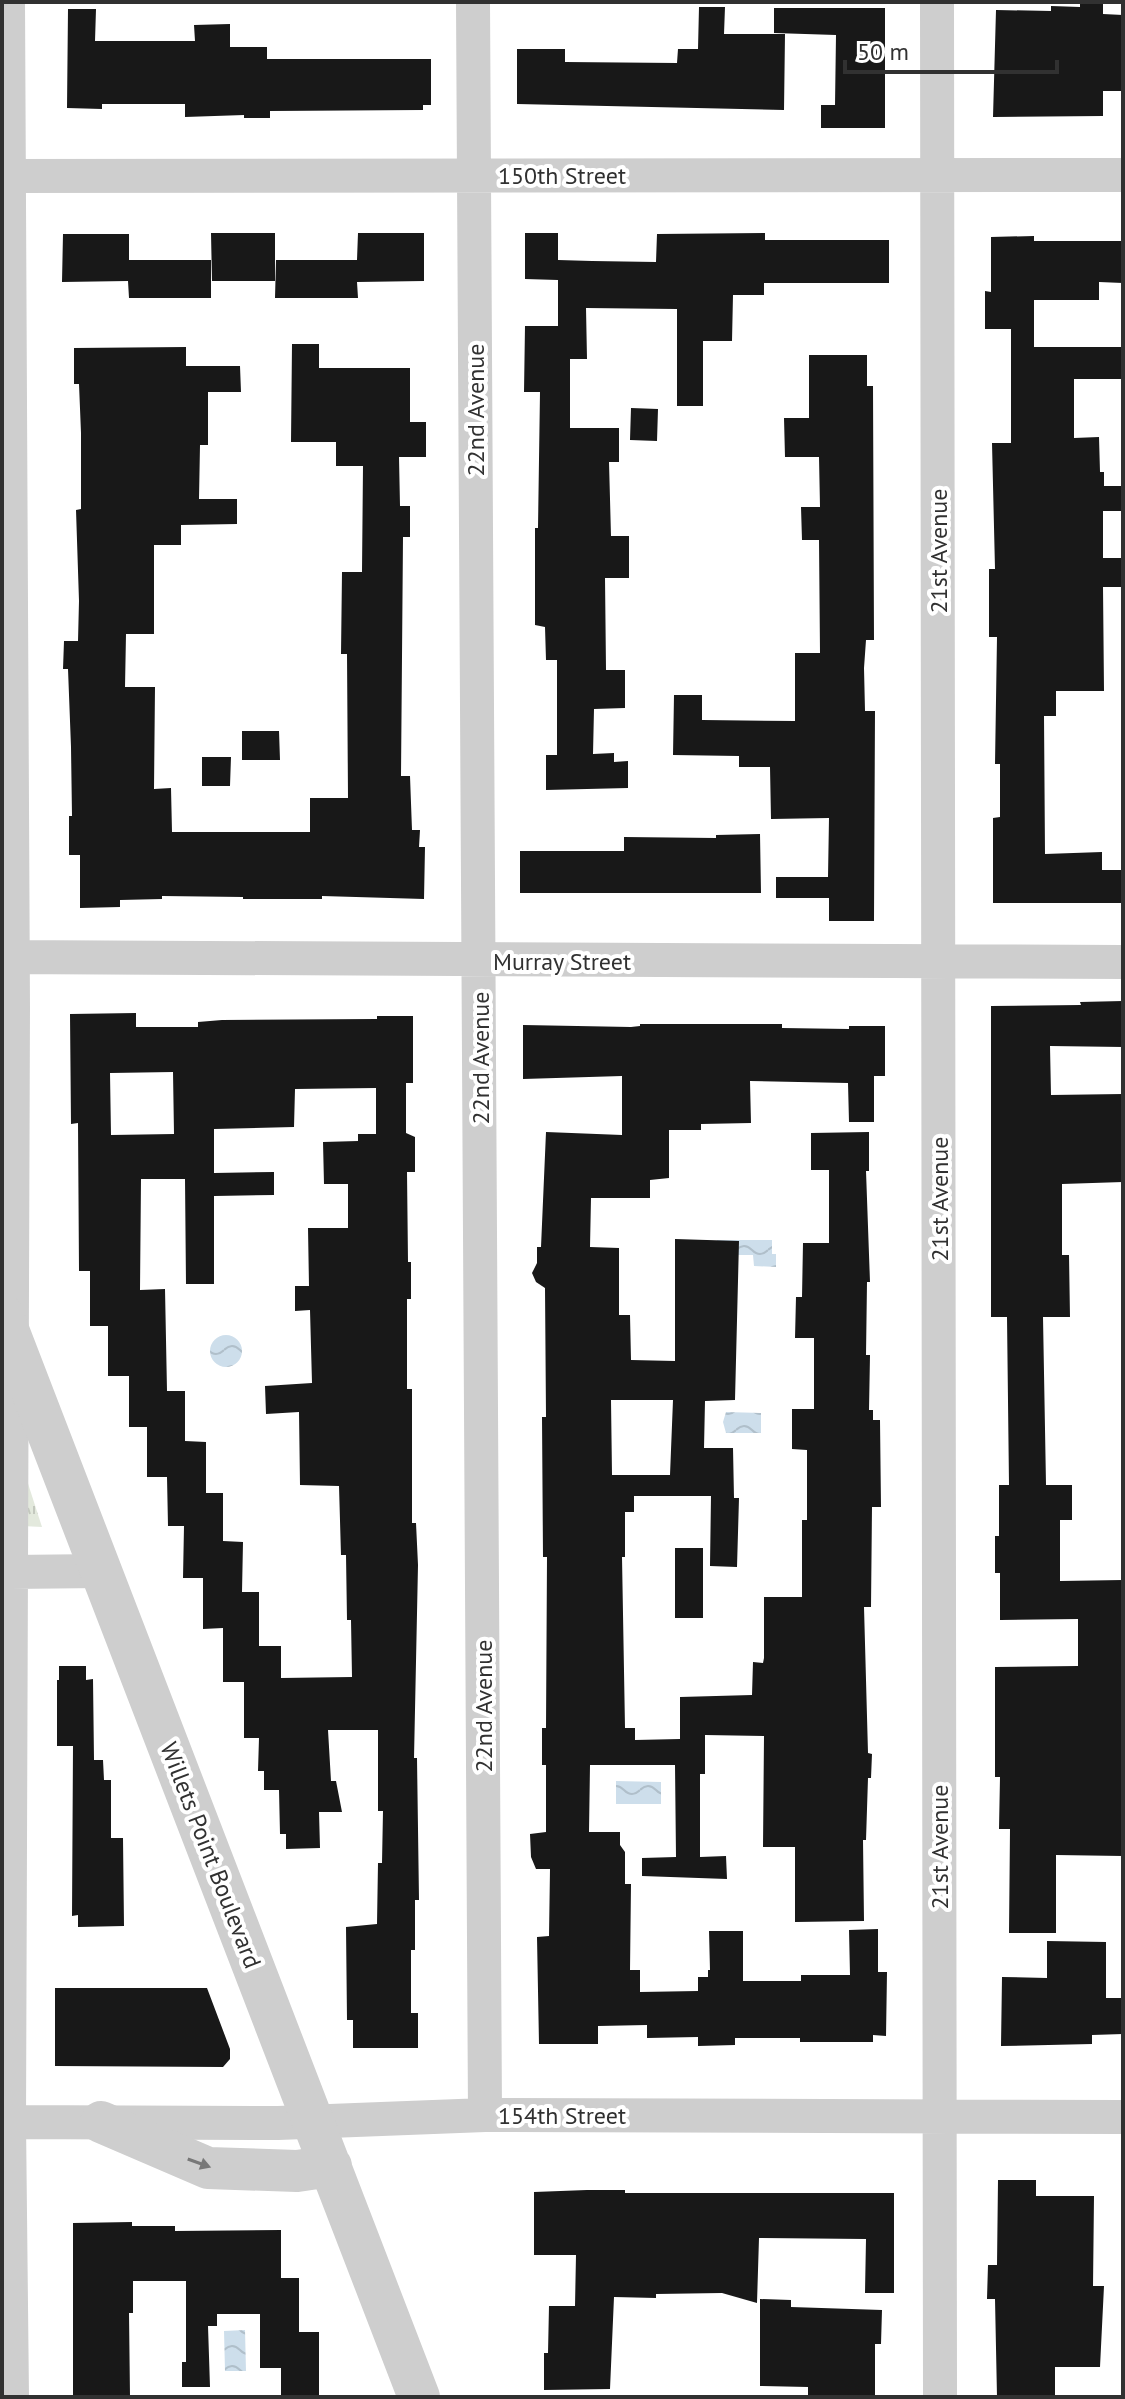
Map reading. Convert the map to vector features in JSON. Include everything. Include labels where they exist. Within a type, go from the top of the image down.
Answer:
[{"type":"street","points":[[8,2],[5,176],[11,2076],[6,2122],[12,2397]]},
{"type":"street","name":"22nd Avenue","points":[[473,2],[485,2115]]},
{"type":"street","name":"21st Avenue","points":[[937,2],[940,2397]]},
{"type":"street","name":"150th Street","points":[[5,176],[1123,175]]},
{"type":"street","name":"Murray Street","points":[[7,957],[1123,962]]},
{"type":"street","name":"Willets Point Boulevard","points":[[7,1327],[419,2397]]},
{"type":"street","points":[[11,1572],[101,1571]]},
{"type":"street","name":"154th Street","points":[[6,2122],[314,2121],[485,2115],[1123,2117]]},
{"type":"street","points":[[101,2122],[208,2168],[297,2171],[331,2166]]},
{"type":"green space","points":[[23,1468],[42,1527],[22,1526]]},
{"type":"water","points":[[717,1240],[772,1240],[776,1267],[754,1266],[753,1255],[717,1255]]},
{"type":"water","points":[[226,1335],[237,1340],[242,1351],[237,1362],[226,1367],[215,1362],[210,1351],[215,1340]]},
{"type":"water","points":[[726,1412],[761,1413],[761,1433],[726,1433],[723,1422]]},
{"type":"water","points":[[616,1781],[661,1782],[661,1804],[616,1804]]},
{"type":"water","points":[[245,2330],[246,2371],[225,2371],[224,2331]]},
{"type":"building","points":[[1080,2],[1103,2],[1103,14],[1123,15],[1123,91],[1103,91],[1103,116],[993,117],[996,10],[1051,11],[1051,6],[1080,7]]},
{"type":"building","points":[[699,7],[725,7],[724,34],[785,34],[784,110],[517,104],[517,49],[565,49],[565,62],[677,63],[678,49],[698,49]]},
{"type":"building","points":[[774,8],[885,8],[885,128],[821,128],[821,105],[835,105],[836,35],[774,33]]},
{"type":"building","points":[[68,9],[96,9],[95,41],[195,41],[194,25],[230,24],[230,47],[267,47],[267,59],[431,59],[431,105],[423,105],[423,110],[270,111],[270,118],[244,118],[244,115],[185,117],[185,104],[102,104],[102,109],[67,108]]},
{"type":"building","points":[[211,233],[275,233],[275,281],[212,281]]},
{"type":"building","points":[[358,233],[424,233],[424,281],[357,282],[358,298],[275,298],[276,260],[357,260]]},
{"type":"building","points":[[525,233],[558,233],[558,260],[592,261],[656,262],[657,234],[765,233],[765,240],[889,240],[889,283],[764,283],[764,295],[733,295],[732,341],[703,341],[703,406],[677,406],[677,309],[586,308],[587,359],[570,359],[570,428],[619,428],[619,462],[609,462],[611,536],[629,536],[629,578],[605,578],[606,670],[625,670],[625,708],[594,709],[593,754],[614,753],[614,762],[628,761],[628,788],[546,790],[546,755],[557,755],[557,660],[546,660],[545,627],[535,625],[540,392],[524,392],[525,326],[558,326],[558,280],[525,279]]},
{"type":"building","points":[[63,234],[129,234],[129,260],[211,260],[211,298],[129,298],[128,281],[62,282]]},
{"type":"building","points":[[1034,236],[1034,241],[1123,241],[1123,283],[1099,282],[1099,300],[1034,300],[1034,347],[1123,347],[1123,379],[1074,379],[1074,438],[1099,437],[1100,472],[1104,472],[1104,486],[1123,486],[1123,511],[1103,511],[1103,558],[1123,558],[1123,587],[1103,587],[1104,691],[1056,691],[1056,716],[1044,716],[1045,854],[1102,852],[1102,870],[1123,870],[1123,903],[993,903],[993,818],[1000,817],[1000,764],[995,764],[997,637],[989,637],[989,569],[995,569],[992,443],[1011,443],[1011,329],[985,329],[985,291],[991,292],[991,237]]},
{"type":"building","points":[[292,344],[319,344],[319,368],[410,368],[410,422],[426,422],[426,457],[399,457],[400,506],[410,506],[410,537],[403,537],[401,776],[410,776],[412,830],[420,830],[419,847],[425,847],[424,899],[162,896],[162,899],[120,900],[120,907],[80,908],[80,855],[69,855],[71,747],[68,669],[63,669],[64,641],[78,641],[76,510],[81,509],[81,433],[79,384],[74,384],[74,348],[186,347],[186,366],[240,366],[241,392],[208,392],[208,445],[200,445],[199,499],[237,499],[237,524],[181,525],[181,545],[154,545],[154,634],[126,634],[125,687],[155,687],[154,789],[171,788],[172,832],[310,832],[310,798],[348,798],[347,654],[341,654],[342,572],[362,572],[363,466],[336,466],[336,442],[291,442]]},
{"type":"building","points":[[809,355],[867,355],[867,386],[873,386],[874,640],[866,640],[864,668],[865,711],[875,711],[874,921],[829,921],[829,898],[776,898],[776,877],[828,877],[829,818],[771,819],[770,767],[739,767],[739,756],[673,755],[674,695],[702,695],[702,720],[795,721],[795,653],[820,653],[819,540],[802,540],[801,507],[820,507],[819,457],[785,457],[784,418],[809,418]]},
{"type":"building","points":[[631,408],[658,409],[657,441],[630,440]]},
{"type":"building","points":[[242,731],[279,731],[280,760],[242,760]]},
{"type":"building","points":[[202,757],[231,757],[230,786],[202,786]]},
{"type":"building","points":[[760,834],[761,893],[520,893],[520,851],[624,851],[624,837],[716,838],[716,835]]},
{"type":"building","points":[[1123,1001],[1123,1047],[1050,1046],[1051,1095],[1123,1094],[1123,1182],[1062,1184],[1062,1255],[1069,1255],[1070,1317],[1043,1317],[1046,1485],[1072,1485],[1072,1520],[1060,1520],[1060,1581],[1123,1580],[1123,1856],[1056,1855],[1056,1933],[1009,1933],[1010,1829],[999,1829],[1000,1777],[995,1777],[995,1667],[1078,1666],[1078,1619],[1000,1620],[1000,1573],[995,1573],[995,1536],[999,1536],[999,1485],[1009,1485],[1007,1317],[991,1317],[991,1006],[1081,1005],[1080,1002]]},
{"type":"building","points":[[136,1013],[136,1027],[198,1027],[198,1022],[222,1020],[413,1016],[413,1083],[406,1083],[406,1133],[415,1137],[415,1172],[407,1172],[411,1299],[407,1299],[407,1389],[412,1389],[412,1523],[416,1523],[418,1565],[414,1758],[417,1758],[419,1900],[415,1900],[415,1950],[411,1950],[411,2013],[418,2013],[418,2048],[353,2048],[353,2020],[347,2020],[346,1927],[377,1924],[383,1811],[378,1811],[378,1730],[328,1730],[331,1781],[336,1781],[342,1812],[319,1812],[320,1848],[286,1849],[286,1834],[280,1834],[279,1790],[264,1790],[264,1771],[258,1771],[259,1738],[244,1738],[244,1682],[223,1682],[223,1628],[203,1629],[203,1578],[183,1578],[184,1526],[168,1526],[167,1477],[147,1477],[147,1427],[129,1427],[129,1376],[108,1376],[108,1326],[90,1326],[90,1271],[79,1271],[78,1123],[71,1124],[70,1014]],"holes":[[[173,1072],[174,1134],[111,1135],[110,1073]],[[376,1088],[376,1134],[358,1134],[358,1141],[323,1142],[324,1184],[348,1184],[348,1228],[308,1228],[309,1286],[295,1286],[295,1311],[310,1310],[312,1383],[265,1386],[266,1414],[299,1412],[300,1485],[339,1486],[341,1555],[346,1555],[347,1620],[351,1620],[352,1677],[281,1678],[281,1646],[259,1646],[259,1592],[242,1592],[243,1542],[223,1541],[223,1493],[206,1493],[206,1442],[185,1441],[185,1391],[167,1391],[165,1289],[140,1290],[141,1179],[185,1179],[186,1284],[214,1284],[214,1196],[274,1195],[274,1172],[214,1173],[214,1129],[294,1127],[295,1089]]]},
{"type":"building","points":[[782,1024],[782,1028],[849,1029],[849,1026],[885,1026],[885,1076],[874,1076],[874,1122],[849,1122],[848,1083],[750,1081],[751,1123],[701,1124],[701,1130],[669,1130],[669,1178],[650,1180],[650,1198],[591,1198],[590,1247],[619,1248],[619,1315],[630,1315],[631,1360],[675,1361],[675,1239],[739,1241],[735,1400],[705,1401],[704,1448],[733,1448],[734,1498],[739,1498],[737,1567],[710,1566],[711,1496],[634,1496],[634,1512],[625,1512],[625,1557],[622,1557],[625,1728],[635,1728],[635,1740],[680,1739],[680,1697],[752,1695],[753,1662],[763,1663],[764,1658],[764,1597],[802,1597],[802,1520],[807,1520],[807,1450],[792,1449],[792,1409],[814,1409],[814,1338],[795,1338],[796,1297],[802,1297],[803,1243],[829,1243],[829,1170],[811,1170],[811,1133],[869,1132],[869,1171],[866,1171],[870,1282],[867,1282],[866,1355],[870,1355],[869,1410],[873,1410],[873,1420],[880,1420],[881,1507],[872,1507],[871,1607],[864,1607],[868,1753],[872,1754],[866,1840],[863,1840],[864,1921],[795,1922],[795,1847],[763,1847],[764,1736],[705,1735],[705,1774],[700,1774],[700,1857],[726,1856],[727,1879],[642,1876],[642,1858],[676,1857],[675,1765],[590,1765],[589,1832],[620,1832],[620,1845],[625,1852],[625,1884],[631,1884],[630,1970],[640,1970],[640,1992],[698,1991],[698,1977],[708,1977],[710,1970],[709,1931],[743,1931],[743,1981],[801,1981],[801,1975],[850,1975],[849,1930],[878,1929],[878,1972],[887,1972],[886,2036],[873,2035],[873,2042],[735,2038],[735,2045],[698,2046],[698,2037],[647,2038],[647,2025],[598,2026],[598,2044],[539,2044],[537,1937],[549,1936],[550,1869],[536,1869],[531,1857],[530,1834],[546,1832],[546,1765],[542,1765],[542,1728],[546,1728],[547,1557],[543,1557],[542,1417],[546,1417],[545,1288],[536,1282],[532,1273],[537,1263],[537,1247],[541,1247],[546,1132],[622,1135],[622,1076],[523,1079],[523,1025]],"holes":[[[611,1400],[673,1400],[670,1475],[612,1475]]]},
{"type":"building","points":[[675,1548],[703,1548],[703,1618],[675,1618]]},
{"type":"building","points":[[59,1666],[86,1666],[86,1680],[93,1679],[94,1760],[103,1760],[104,1780],[111,1780],[111,1838],[123,1838],[124,1926],[78,1927],[78,1915],[72,1916],[73,1746],[57,1746]]},
{"type":"building","points":[[1047,1941],[1106,1942],[1106,1998],[1123,1998],[1123,2034],[1092,2035],[1092,2044],[1001,2046],[1002,1977],[1047,1978]]},
{"type":"building","points":[[55,1988],[207,1988],[230,2049],[230,2059],[223,2067],[55,2066]]},
{"type":"building","points":[[998,2180],[1036,2180],[1036,2196],[1094,2196],[1093,2286],[1104,2286],[1100,2367],[1055,2367],[1055,2397],[997,2397],[995,2299],[987,2299],[988,2265],[997,2265]]},
{"type":"building","points":[[625,2190],[625,2193],[894,2193],[894,2293],[865,2293],[866,2239],[759,2238],[757,2303],[722,2293],[656,2294],[656,2298],[614,2297],[610,2389],[544,2390],[549,2306],[575,2306],[576,2255],[534,2255],[534,2192]]},
{"type":"building","points":[[132,2222],[132,2226],[175,2226],[175,2231],[281,2230],[281,2278],[299,2278],[299,2332],[319,2332],[319,2397],[281,2397],[281,2368],[260,2368],[260,2314],[217,2314],[217,2326],[208,2326],[210,2387],[182,2387],[182,2362],[186,2362],[186,2281],[133,2281],[133,2313],[129,2313],[130,2397],[73,2397],[73,2223]]},
{"type":"building","points":[[760,2299],[791,2300],[791,2307],[882,2310],[881,2344],[875,2344],[875,2396],[808,2397],[808,2387],[760,2386]]}]
